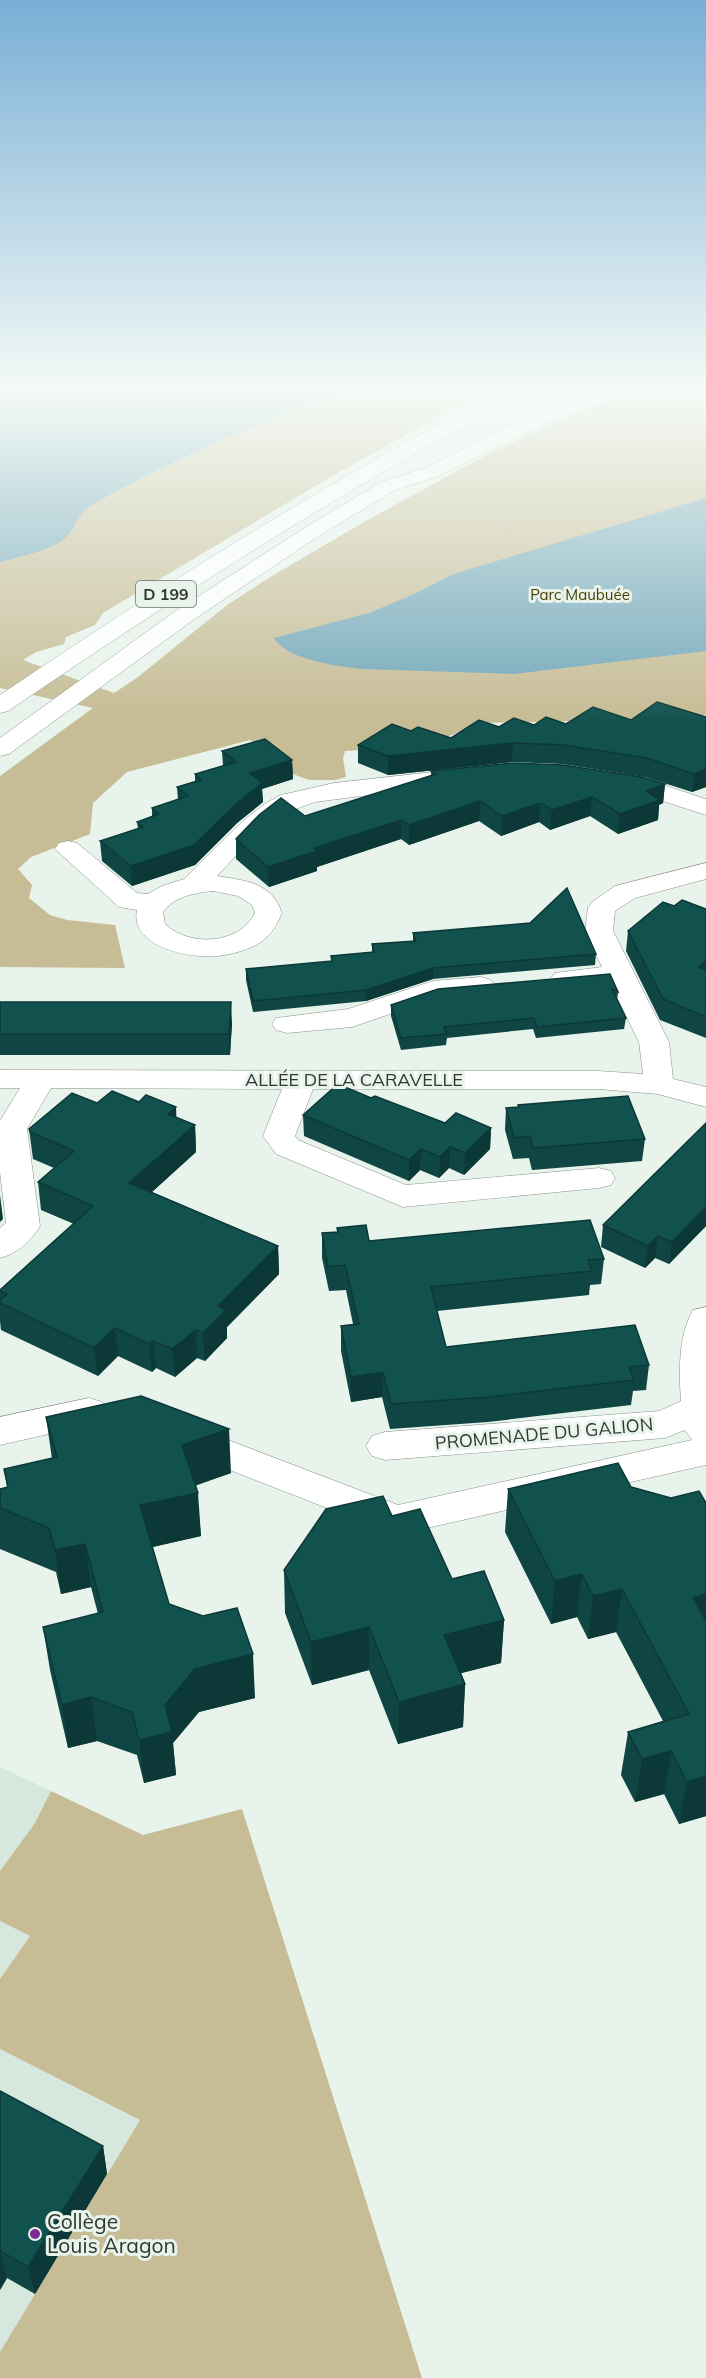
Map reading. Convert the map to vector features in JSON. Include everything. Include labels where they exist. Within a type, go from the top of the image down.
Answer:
[{"type":"main road","name":"D 199","points":[[2,705],[166,594],[317,501]]},
{"type":"main road","name":"D 199","points":[[0,749],[203,603],[363,501]]},
{"type":"main road","points":[[194,884],[247,831],[276,807],[330,791],[478,776]]},
{"type":"main road","points":[[598,780],[645,787],[704,804]]},
{"type":"main road","points":[[68,849],[129,901],[156,903]]},
{"type":"main road","points":[[658,1085],[654,1042],[599,931],[602,908],[626,892],[706,871]]},
{"type":"main road","points":[[194,884],[232,884],[249,889],[261,897],[268,906],[269,917],[264,928],[252,937],[236,944],[207,947],[180,945],[166,939],[150,922],[150,912],[165,894],[194,884]]},
{"type":"main road","points":[[537,981],[619,974]]},
{"type":"main road","points":[[287,1024],[352,1018],[433,990],[502,984]]},
{"type":"main road","name":"ALLÉE DE LA CARAVELLE","points":[[0,1079],[598,1080],[658,1085],[706,1097]]},
{"type":"main road","points":[[0,1247],[23,1226],[10,1129],[40,1079]]},
{"type":"main road","points":[[301,1080],[279,1136],[287,1147],[403,1196],[599,1178]]},
{"type":"main road","points":[[704,1419],[699,1349],[706,1320]]},
{"type":"main road","points":[[0,1431],[110,1408],[120,1412]]},
{"type":"main road","name":"PROMENADE DU GALION","points":[[386,1446],[704,1419]]},
{"type":"main road","name":"PROMENADE DU GALION","points":[[161,1428],[396,1520],[706,1451]]},
{"type":"shaded area","points":[[0,1767],[51,1791],[35,1823],[0,1871]]},
{"type":"shaded area","points":[[0,1921],[30,1936],[0,1979]]},
{"type":"shaded area","name":"Collège Louis Aragon","points":[[0,2049],[140,2120],[0,2352]]},
{"type":"green space","name":"Parc Maubuée","points":[[0,501],[290,501],[103,613],[95,625],[66,637],[64,644],[36,652],[23,660],[114,693],[138,677],[227,605],[267,579],[402,501],[706,501],[706,715],[674,719],[479,723],[447,737],[431,733],[362,750],[345,751],[343,758],[346,777],[335,780],[309,780],[293,774],[279,755],[250,740],[127,772],[93,803],[90,834],[31,857],[18,869],[32,885],[29,898],[50,915],[67,920],[115,925],[125,968],[0,967],[0,776],[93,708],[0,688]]},
{"type":"green space","points":[[51,1791],[143,1835],[242,1809],[422,2378],[0,2378],[0,2352],[140,2120],[0,2049],[0,1979],[30,1936],[0,1921],[0,1871],[35,1823]]},
{"type":"water","points":[[0,501],[100,501],[82,513],[68,535],[55,545],[0,562]]},
{"type":"water","points":[[696,501],[706,501],[706,651],[514,674],[362,669],[340,666],[301,657],[280,646],[274,638],[369,613],[453,574]]},
{"type":"building","points":[[657,702],[706,717],[706,769],[694,774],[647,758],[563,745],[513,743],[388,756],[358,745],[392,724],[411,731],[418,727],[451,738],[479,720],[499,727],[514,718],[534,725],[546,717],[566,724],[593,707],[631,720]]},
{"type":"building","points":[[265,739],[292,760],[250,773],[262,783],[236,804],[194,845],[131,866],[100,841],[143,827],[137,822],[159,814],[152,808],[188,796],[177,787],[201,780],[195,774],[236,762],[222,751]]},
{"type":"building","points":[[513,763],[563,765],[642,777],[665,784],[646,791],[660,800],[620,814],[592,797],[552,810],[540,803],[502,816],[480,801],[409,825],[401,820],[314,848],[317,851],[268,867],[236,839],[259,815],[281,798],[305,816],[436,774],[431,771]]},
{"type":"building","points":[[567,888],[596,954],[433,968],[366,990],[253,1001],[246,969],[332,961],[331,956],[374,952],[372,944],[416,941],[413,933],[530,923]]},
{"type":"building","points":[[682,900],[706,909],[706,961],[699,967],[706,970],[706,1017],[663,999],[628,931],[663,902],[674,906]]},
{"type":"building","points":[[610,974],[618,992],[612,989],[626,1018],[537,1027],[534,1018],[444,1027],[447,1034],[401,1038],[391,1005],[438,989]]},
{"type":"building","points":[[0,1002],[231,1002],[229,1034],[0,1034]]},
{"type":"building","points":[[338,1084],[371,1098],[375,1096],[445,1123],[456,1113],[491,1128],[465,1153],[450,1147],[440,1157],[421,1149],[409,1160],[303,1115]]},
{"type":"building","points":[[112,1091],[139,1102],[146,1095],[176,1107],[168,1114],[195,1125],[129,1183],[278,1246],[218,1306],[226,1310],[203,1333],[196,1330],[172,1349],[153,1341],[149,1344],[115,1328],[94,1348],[0,1303],[0,1300],[7,1294],[0,1290],[93,1206],[38,1182],[74,1151],[30,1132],[29,1129],[72,1093],[97,1103]]},
{"type":"building","points":[[628,1096],[645,1139],[533,1148],[530,1136],[514,1138],[506,1108],[519,1107],[518,1105]]},
{"type":"building","points":[[706,1123],[706,1207],[672,1242],[658,1236],[648,1246],[603,1225]]},
{"type":"building","points":[[590,1220],[604,1259],[588,1260],[592,1271],[431,1287],[446,1347],[635,1325],[649,1365],[629,1367],[634,1380],[489,1397],[391,1404],[383,1372],[351,1377],[341,1326],[359,1324],[345,1265],[328,1267],[322,1233],[338,1232],[337,1228],[366,1225],[369,1241]]},
{"type":"building","points":[[141,1396],[229,1429],[182,1445],[198,1493],[140,1505],[169,1604],[203,1616],[237,1608],[253,1654],[195,1669],[165,1705],[172,1732],[139,1740],[132,1712],[91,1697],[62,1705],[43,1627],[103,1612],[85,1544],[55,1550],[49,1528],[0,1508],[0,1489],[8,1487],[4,1469],[57,1457],[46,1417]]},
{"type":"building","points":[[618,1463],[631,1487],[671,1498],[699,1491],[706,1503],[706,1594],[693,1598],[706,1621],[706,1776],[687,1782],[671,1751],[642,1759],[628,1732],[689,1714],[622,1589],[593,1596],[582,1574],[555,1581],[508,1489]]},
{"type":"building","points":[[383,1496],[392,1516],[420,1509],[452,1579],[484,1571],[504,1620],[444,1635],[465,1684],[399,1702],[369,1627],[311,1642],[284,1570],[326,1509]]},
{"type":"building","points":[[0,2091],[103,2146],[28,2267],[0,2251]]},
{"type":"place","name":"Collège Louis Aragon","points":[[35,2234]]}]
